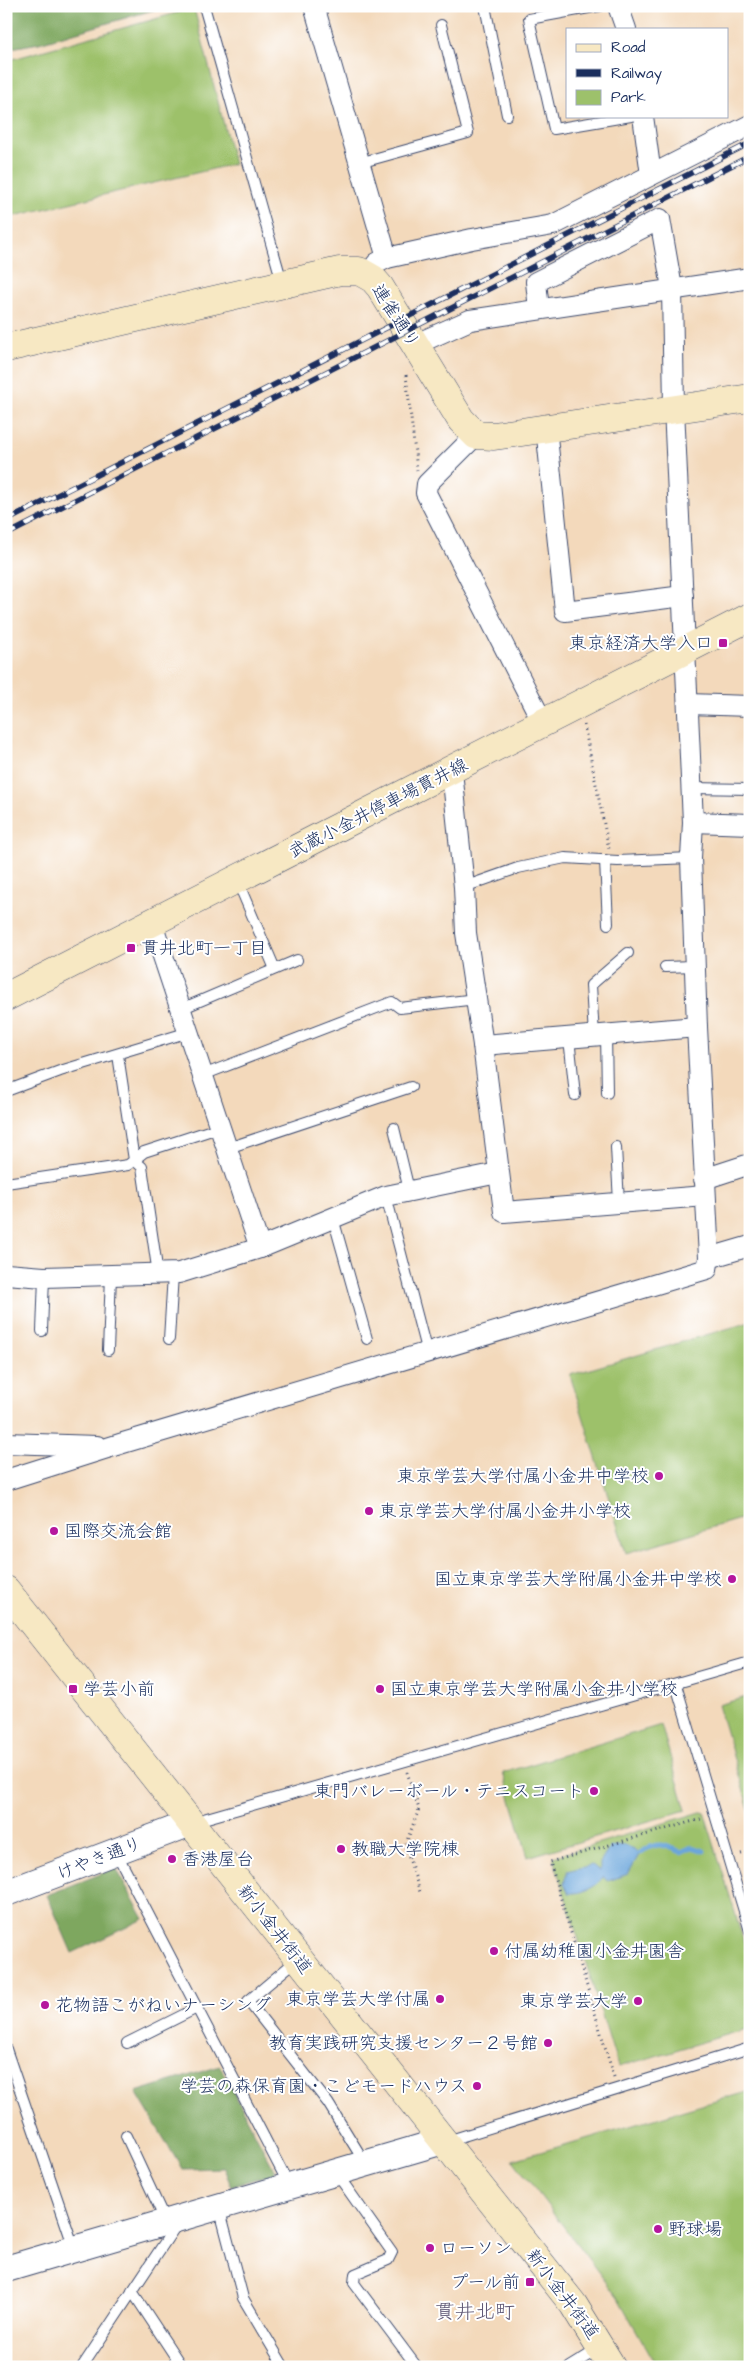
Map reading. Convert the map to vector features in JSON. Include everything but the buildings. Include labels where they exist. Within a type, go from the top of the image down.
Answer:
[{"type":"main road","name":"連雀通り","points":[[6,348],[282,283],[378,267],[380,287],[464,424],[476,435]]},
{"type":"main road","points":[[476,435],[494,436],[750,398]]},
{"type":"main road","name":"武蔵小金井停車場貫井線","points":[[6,997],[452,771],[543,722],[750,617]]},
{"type":"main road","name":"新小金井街道","points":[[6,1590],[573,2304],[607,2357]]},
{"type":"street","points":[[314,6],[359,163],[378,267],[472,239],[554,225],[750,125]]},
{"type":"street","points":[[618,6],[626,28]]},
{"type":"street","points":[[643,118],[651,175]]},
{"type":"street","points":[[6,1480],[427,1353],[698,1274],[708,1269],[691,858],[693,822],[674,408],[672,288],[660,219],[536,282],[540,309]]},
{"type":"street","points":[[414,345],[470,320],[672,288],[750,278]]},
{"type":"street","points":[[546,427],[565,611],[683,596]]},
{"type":"street","points":[[476,435],[427,484],[426,494],[543,722]]},
{"type":"street","points":[[688,704],[750,706]]},
{"type":"street","points":[[452,771],[464,887],[466,933],[483,1045],[504,1212],[619,1203],[705,1187],[750,1164]]},
{"type":"street","points":[[693,822],[750,824]]},
{"type":"street","points":[[152,923],[260,1248]]},
{"type":"street","points":[[483,1045],[697,1027]]},
{"type":"street","points":[[6,1274],[44,1277],[166,1274],[260,1248],[386,1196],[498,1173]]},
{"type":"street","points":[[709,1258],[750,1246]]},
{"type":"street","points":[[6,1443],[112,1447]]},
{"type":"street","name":"けやき通り","points":[[6,1893],[191,1823]]},
{"type":"street","points":[[6,2269],[444,2142]]},
{"type":"lane","points":[[204,6],[282,283]]},
{"type":"lane","points":[[485,6],[507,115]]},
{"type":"lane","points":[[600,6],[529,19],[554,129],[619,118]]},
{"type":"lane","points":[[359,163],[468,133],[441,25]]},
{"type":"lane","points":[[691,788],[750,789]]},
{"type":"lane","points":[[464,887],[518,868],[564,858],[608,860],[691,858]]},
{"type":"lane","points":[[608,860],[608,924]]},
{"type":"lane","points":[[237,880],[275,969]]},
{"type":"lane","points":[[608,1092],[591,985],[628,953]]},
{"type":"lane","points":[[181,1008],[297,960]]},
{"type":"lane","points":[[666,967],[695,966]]},
{"type":"lane","points":[[203,1075],[392,1002],[400,1008],[476,999]]},
{"type":"lane","points":[[6,1091],[60,1071],[189,1032]]},
{"type":"lane","points":[[569,1038],[575,1095]]},
{"type":"lane","points":[[118,1055],[134,1160],[142,1167],[166,1274],[169,1340]]},
{"type":"lane","points":[[228,1148],[411,1087]]},
{"type":"lane","points":[[6,1183],[128,1165],[144,1152],[221,1128]]},
{"type":"lane","points":[[394,1128],[408,1190]]},
{"type":"lane","points":[[616,1146],[619,1203]]},
{"type":"lane","points":[[386,1196],[427,1353]]},
{"type":"lane","points":[[333,1218],[367,1339]]},
{"type":"lane","points":[[108,1350],[111,1276]]},
{"type":"lane","points":[[42,1331],[44,1277]]},
{"type":"lane","points":[[191,1823],[676,1685],[750,1662]]},
{"type":"lane","points":[[676,1685],[750,1932]]},
{"type":"lane","points":[[116,1852],[235,2077],[290,2186]]},
{"type":"lane","points":[[298,1959],[248,2001],[328,2103],[366,2164]]},
{"type":"lane","points":[[127,2043],[197,2008]]},
{"type":"lane","points":[[444,2142],[750,2048]]},
{"type":"lane","points":[[6,2049],[74,2248]]},
{"type":"lane","points":[[82,2367],[132,2291],[173,2221],[126,2136]]},
{"type":"lane","points":[[336,2173],[392,2252],[388,2260],[356,2274],[354,2284],[417,2367]]},
{"type":"lane","points":[[219,2207],[243,2298],[284,2367]]},
{"type":"lane","points":[[132,2291],[182,2367]]},
{"type":"lane","points":[[569,2367],[607,2357]]},
{"type":"path","points":[[414,345],[410,357],[405,361],[418,482],[427,484]]},
{"type":"path","points":[[583,719],[608,860]]},
{"type":"path","points":[[404,1762],[419,1809],[405,1846],[421,1895]]},
{"type":"path","points":[[618,2089],[550,1862],[715,1815]]},
{"type":"green space","points":[[6,6],[167,6],[39,43],[6,49]]},
{"type":"green space","points":[[194,8],[234,164],[6,218],[6,61]]},
{"type":"green space","points":[[750,1322],[750,1516],[626,1553],[570,1375]]},
{"type":"green space","points":[[750,1696],[750,1812],[718,1705]]},
{"type":"green space","name":"東門バレーボール・テニスコート","points":[[661,1725],[686,1810],[528,1857],[503,1773]]},
{"type":"green space","points":[[704,1811],[750,1962],[750,2028],[618,2067],[553,1857]]},
{"type":"green space","points":[[116,1868],[144,1919],[72,1953],[47,1895]]},
{"type":"green space","points":[[220,2066],[276,2173],[231,2186],[224,2168],[182,2169],[136,2092]]},
{"type":"green space","name":"野球場","points":[[750,2091],[750,2360],[726,2367],[657,2367],[618,2298],[513,2160]]},
{"type":"water","points":[[624,1845],[640,1853],[628,1874],[608,1881],[603,1877],[588,1890],[569,1893],[564,1884],[567,1871],[592,1865],[600,1871],[600,1863],[610,1847]]},
{"type":"waterway","points":[[640,1853],[655,1845],[669,1847],[681,1852],[692,1847],[704,1851]]},
{"type":"railway","points":[[6,521],[750,143]]},
{"type":"railway","points":[[6,535],[750,156]]},
{"type":"place","name":"東京経済大学入口","points":[[723,643]]},
{"type":"place","name":"貫井北町一丁目","points":[[131,948]]},
{"type":"place","name":"東京学芸大学付属小金井中学校","points":[[659,1476]]},
{"type":"place","name":"東京学芸大学付属小金井小学校","points":[[369,1511]]},
{"type":"place","name":"国際交流会館","points":[[54,1531]]},
{"type":"place","name":"国立東京学芸大学附属小金井中学校","points":[[732,1579]]},
{"type":"place","name":"学芸小前","points":[[73,1689]]},
{"type":"place","name":"国立東京学芸大学附属小金井小学校","points":[[380,1689]]},
{"type":"place","name":"東門バレーボール・テニスコート","points":[[594,1791]]},
{"type":"place","name":"教職大学院棟","points":[[341,1849]]},
{"type":"place","name":"香港屋台","points":[[172,1859]]},
{"type":"place","name":"付属幼稚園小金井園舎","points":[[494,1951]]},
{"type":"place","name":"東京学芸大学付属","points":[[440,1999]]},
{"type":"place","name":"東京学芸大学","points":[[638,2001]]},
{"type":"place","name":"花物語こがねいナーシング","points":[[45,2005]]},
{"type":"place","name":"教育実践研究支援センター２号館","points":[[548,2043]]},
{"type":"place","name":"学芸の森保育園・こどモードハウス","points":[[477,2086]]},
{"type":"place","name":"野球場","points":[[658,2229]]},
{"type":"place","name":"ローソン","points":[[430,2248]]},
{"type":"place","name":"プール前","points":[[530,2282]]},
{"type":"district","name":"貫井北町","points":[[475,2311]]}]
